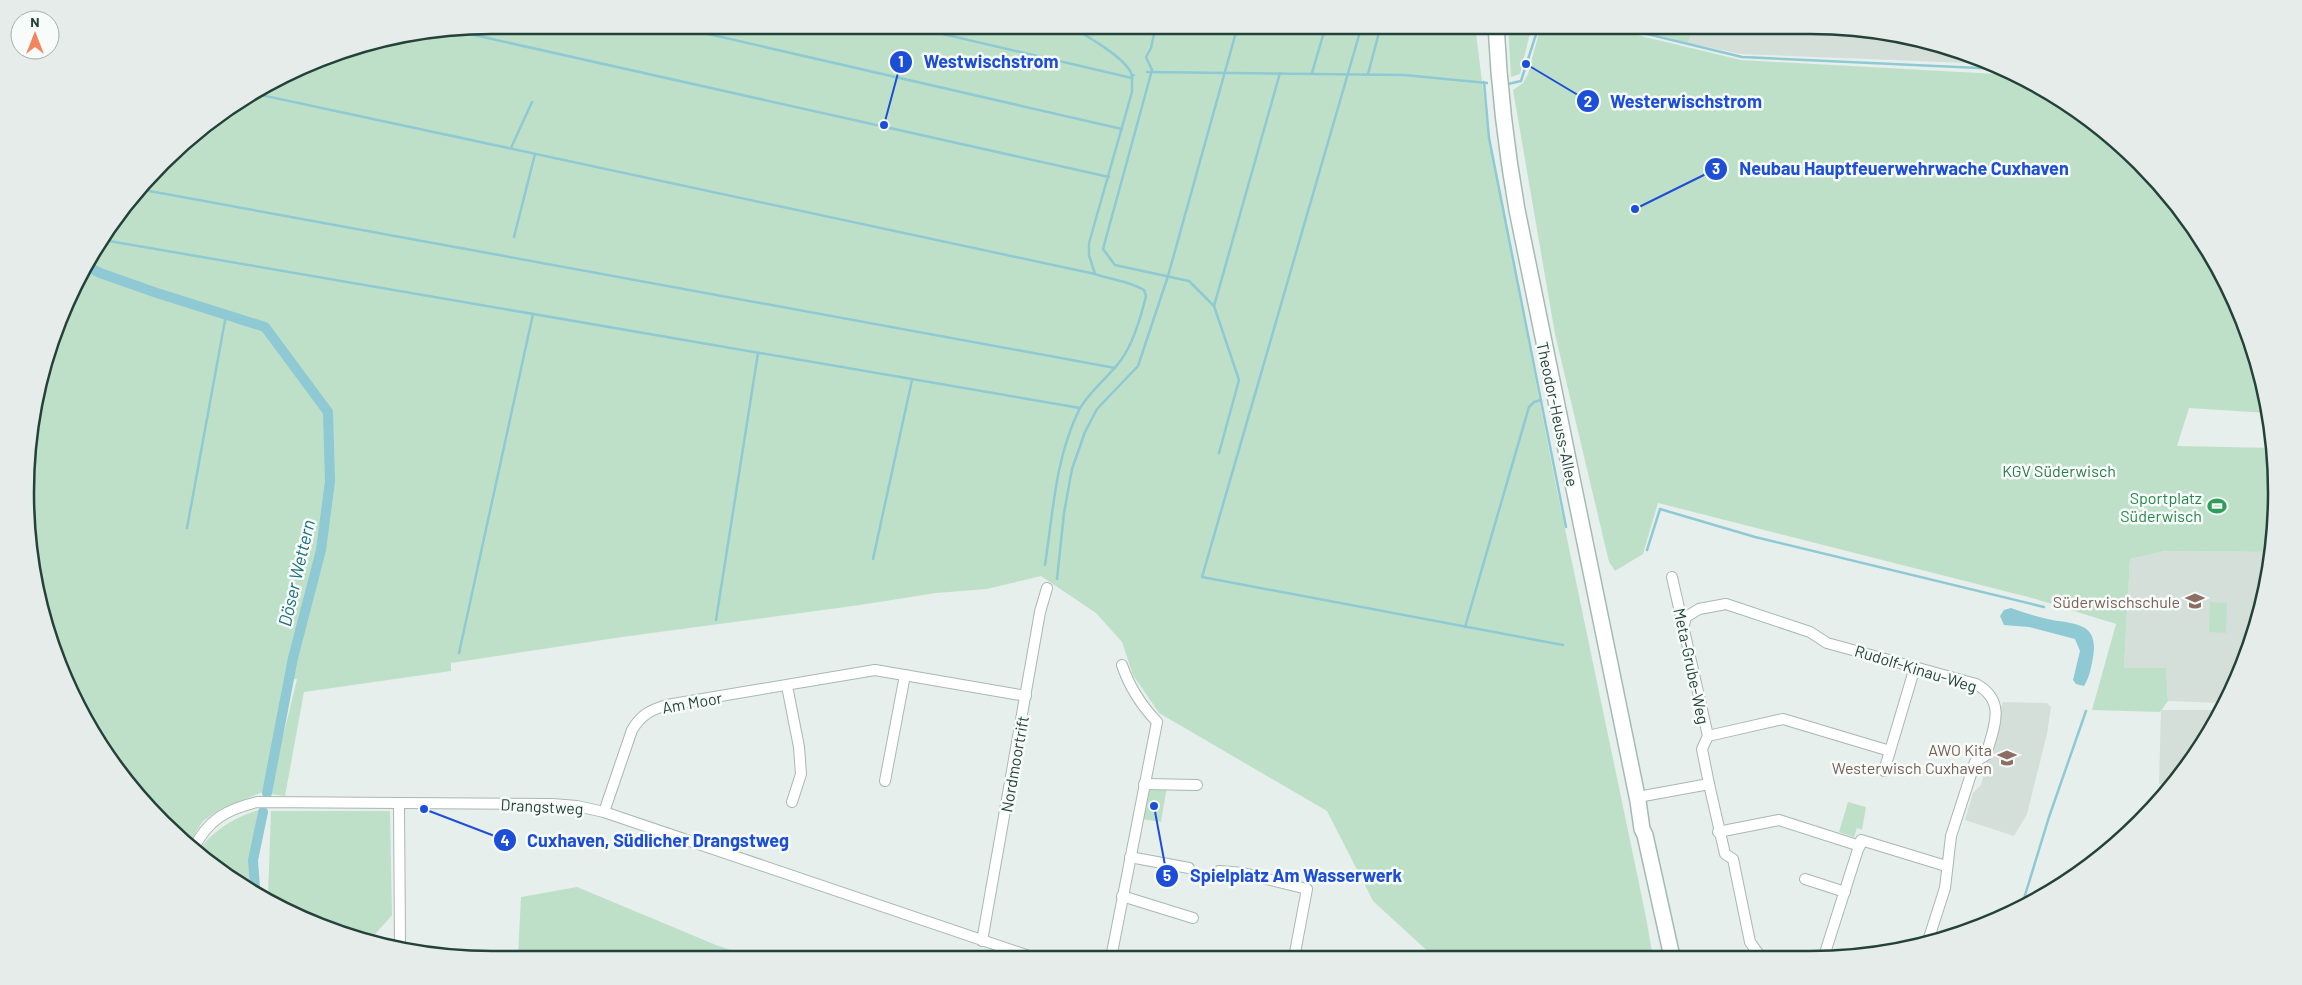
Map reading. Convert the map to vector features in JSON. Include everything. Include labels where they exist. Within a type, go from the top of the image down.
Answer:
[{"type":"street","name":"Theodor-Heuss-Allee","points":[[1496,34],[1499,85],[1516,210],[1638,799],[1642,829],[1645,835],[1671,951]]},
{"type":"street","name":"Meta-Grube-Weg","points":[[1672,577],[1708,736],[1702,749],[1718,832],[1725,854],[1733,859],[1750,942],[1756,951]]},
{"type":"street","name":"Nordmoortrift","points":[[982,941],[1040,612],[1047,588]]},
{"type":"street","name":"Rudolf-Kinau-Weg","points":[[1684,624],[1686,617],[1699,609],[1726,604],[1810,632],[1827,643],[1976,684],[1992,696],[1996,706],[1996,721],[1986,755],[1975,762],[1951,836],[1946,866],[1945,888],[1929,936]]},
{"type":"street","points":[[1112,951],[1157,722],[1148,713],[1126,678],[1122,665]]},
{"type":"street","points":[[1884,771],[1915,667]]},
{"type":"street","name":"Am Moor","points":[[604,812],[632,730],[638,720],[649,710],[666,705],[875,670],[1026,696]]},
{"type":"street","points":[[885,781],[905,675]]},
{"type":"street","points":[[787,686],[799,747],[801,774],[792,802]]},
{"type":"street","points":[[1708,736],[1783,719],[1890,751]]},
{"type":"street","points":[[1144,784],[1197,785]]},
{"type":"street","points":[[1638,799],[1709,784]]},
{"type":"street","name":"Drangstweg","points":[[197,843],[202,834],[228,810],[265,802],[552,804],[577,806],[604,812],[1013,951]]},
{"type":"street","points":[[399,803],[400,941]]},
{"type":"street","points":[[1718,832],[1779,820],[1860,846]]},
{"type":"street","points":[[1826,950],[1862,840],[1946,866]]},
{"type":"street","points":[[1130,857],[1189,868]]},
{"type":"street","points":[[1219,871],[1243,873],[1307,888],[1295,951]]},
{"type":"street","points":[[1804,879],[1845,892]]},
{"type":"street","points":[[1122,896],[1193,918]]},
{"type":"shaded area","points":[[1690,34],[1840,35],[1869,38],[1928,49],[1970,63],[1741,54],[1688,43]]},
{"type":"shaded area","name":"Süderwischschule","points":[[2165,551],[2264,552],[2253,611],[2244,640],[2217,703],[2168,701],[2166,668],[2124,668],[2130,559]]},
{"type":"shaded area","points":[[2003,702],[2047,703],[2051,707],[2047,734],[2027,814],[2014,836],[1965,820],[1973,793],[1981,785]]},
{"type":"shaded area","points":[[2161,710],[2213,710],[2173,772],[2163,784],[2159,784]]},
{"type":"green space","points":[[1476,34],[1489,138],[1554,476],[1652,951],[1427,951],[1373,901],[1327,811],[1159,713],[1133,675],[1122,642],[1096,613],[1041,576],[987,589],[936,593],[451,663],[451,671],[304,692],[285,796],[269,794],[297,679],[286,680],[263,792],[222,808],[203,821],[192,839],[168,817],[129,772],[111,747],[81,695],[58,640],[43,582],[35,523],[35,462],[38,433],[49,374],[69,317],[95,263],[129,213],[168,168],[213,129],[263,95],[317,69],[374,49],[433,38],[462,35]]},
{"type":"green space","points":[[1509,34],[1530,34],[1520,74],[1511,77]]},
{"type":"green space","name":"KGV Süderwisch","points":[[1539,34],[1633,34],[1741,60],[1996,74],[2039,95],[2064,111],[2089,129],[2134,168],[2173,213],[2191,238],[2221,290],[2244,345],[2253,374],[2261,413],[2189,408],[2177,446],[2266,448],[2267,462],[2267,523],[2264,552],[2165,551],[2130,559],[2124,668],[2166,668],[2168,701],[2160,712],[2092,710],[2116,624],[2032,598],[1658,503],[1643,554],[1615,571],[1609,562],[1555,334],[1513,90],[1523,83],[1528,74]]},
{"type":"green space","points":[[1654,34],[1690,34],[1688,43]]},
{"type":"green space","points":[[2210,602],[2227,603],[2226,633],[2209,632]]},
{"type":"green space","points":[[1167,786],[1161,822],[1142,819],[1146,794],[1152,787]]},
{"type":"green space","points":[[1848,802],[1866,807],[1862,830],[1857,828],[1854,837],[1839,832]]},
{"type":"green space","points":[[258,810],[249,860],[250,882],[202,847],[216,832],[241,817]]},
{"type":"green space","points":[[271,811],[390,811],[392,915],[374,936],[317,916],[268,893]]},
{"type":"green space","points":[[577,887],[733,951],[518,951],[521,897]]},
{"type":"water","points":[[2011,608],[2042,618],[2078,625],[2089,632],[2093,638],[2093,657],[2089,675],[2084,686],[2076,684],[2073,680],[2080,651],[2075,639],[2029,627],[2004,625],[2000,616],[2004,610]]},
{"type":"waterway","points":[[708,34],[1122,129]]},
{"type":"waterway","points":[[943,34],[1132,78]]},
{"type":"waterway","points":[[1083,34],[1123,62],[1132,76]]},
{"type":"waterway","points":[[1154,34],[1151,48],[1146,57],[1152,70],[1103,249],[1115,265],[1189,281],[1214,306],[1239,380],[1219,453]]},
{"type":"waterway","points":[[1057,579],[1064,513],[1072,469],[1085,432],[1097,409],[1138,366],[1168,276],[1235,34]]},
{"type":"waterway","points":[[1312,73],[1323,34]]},
{"type":"waterway","points":[[1359,34],[1202,577],[1563,645]]},
{"type":"waterway","points":[[1368,74],[1379,34]]},
{"type":"waterway","points":[[1508,84],[1521,81],[1536,34]]},
{"type":"waterway","points":[[1647,34],[1742,57],[1983,68]]},
{"type":"waterway","points":[[472,35],[1109,177]]},
{"type":"waterway","points":[[1147,72],[1404,75],[1487,83]]},
{"type":"waterway","points":[[1214,306],[1280,73]]},
{"type":"waterway","points":[[1045,565],[1056,486],[1071,429],[1083,403],[1126,353],[1142,312],[1146,296],[1144,290],[1138,287],[1095,274],[1089,255],[1089,243],[1132,92],[1132,76],[1134,75]]},
{"type":"waterway","points":[[1484,82],[1489,138],[1566,527]]},
{"type":"waterway","points":[[263,95],[1095,274]]},
{"type":"waterway","points":[[511,148],[532,102]]},
{"type":"waterway","points":[[514,237],[535,154]]},
{"type":"waterway","points":[[147,191],[1115,368]]},
{"type":"waterway","points":[[109,241],[1080,408]]},
{"type":"waterway","name":"Döser Wettern","points":[[92,269],[157,293],[265,327],[328,412],[330,481],[321,550],[293,658],[267,793]]},
{"type":"waterway","points":[[459,653],[533,314]]},
{"type":"waterway","points":[[187,528],[226,315]]},
{"type":"waterway","points":[[716,620],[758,353]]},
{"type":"waterway","points":[[873,559],[912,380]]},
{"type":"waterway","points":[[1465,627],[1529,407],[1534,402],[1541,400]]},
{"type":"waterway","points":[[1647,550],[1660,509],[1755,537],[2044,607]]},
{"type":"waterway","points":[[2024,898],[2049,817],[2086,711]]},
{"type":"waterway","name":"Döser Wettern","points":[[255,885],[253,860],[263,812]]},
{"type":"place","name":"Westerwischstrom","points":[[1526,64]]},
{"type":"place","name":"Westwischstrom","points":[[884,125]]},
{"type":"place","name":"Neubau Hauptfeuerwehrwache Cuxhaven","points":[[1635,209]]},
{"type":"place","name":"Sportplatz Süderwisch","points":[[2217,506]]},
{"type":"place","name":"Süderwischschule","points":[[2195,601]]},
{"type":"place","name":"AWO Kita Westerwisch Cuxhaven","points":[[2007,758]]},
{"type":"place","name":"Spielplatz Am Wasserwerk","points":[[1154,806]]},
{"type":"place","name":"Cuxhaven, Südlicher Drangstweg","points":[[424,809]]}]
